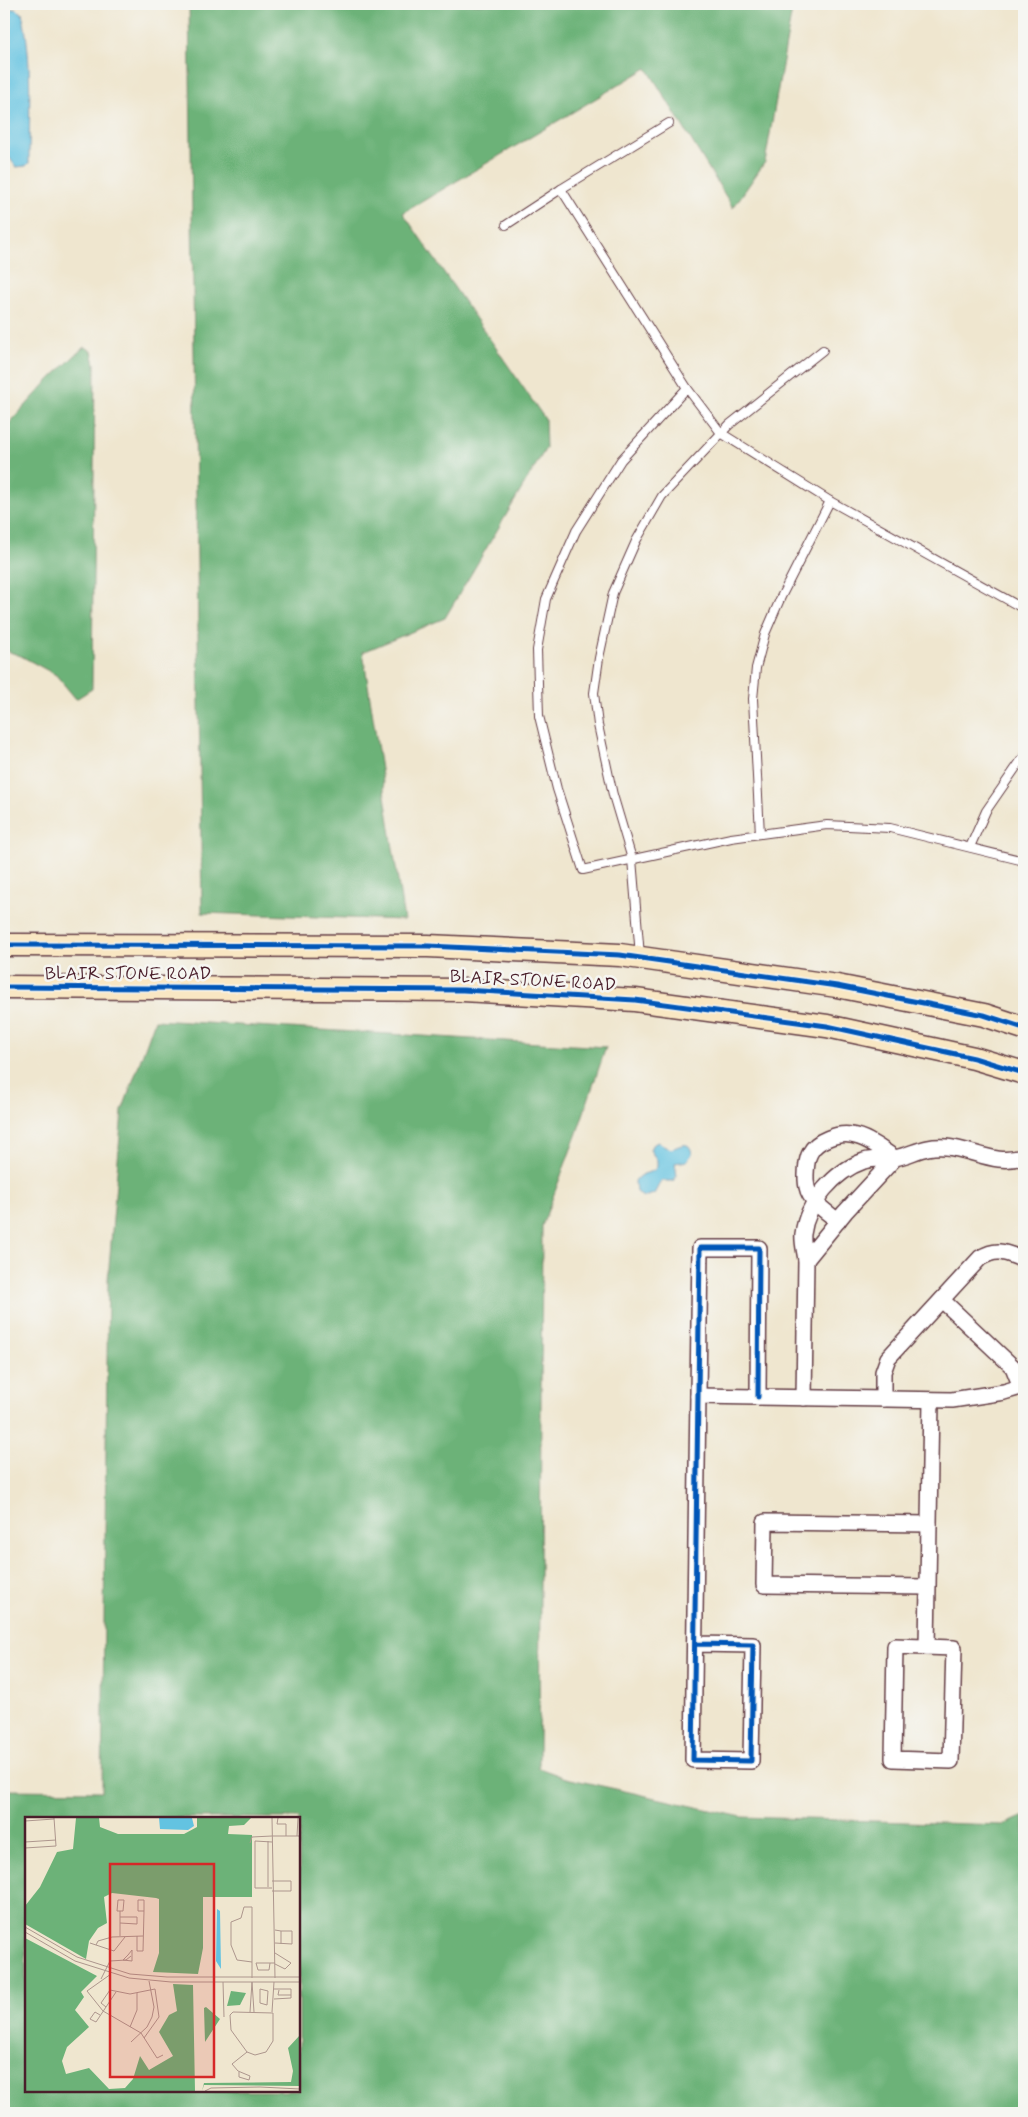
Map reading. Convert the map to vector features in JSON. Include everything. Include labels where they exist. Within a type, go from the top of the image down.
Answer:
[{"type":"main road","name":"BLAIR STONE ROAD","points":[[4,945],[428,946],[620,955],[836,986],[984,1016],[1023,1026]]},
{"type":"main road","name":"BLAIR STONE ROAD","points":[[4,988],[463,990],[635,1000],[827,1026],[974,1058],[1024,1073]]},
{"type":"street","points":[[838,1221],[815,1203],[807,1188],[807,1168],[810,1152],[822,1142],[835,1136],[849,1134],[862,1138],[895,1158]]},
{"type":"street","points":[[804,1398],[806,1260],[804,1232],[810,1212],[824,1189],[841,1174],[865,1160],[895,1158],[934,1146],[948,1147],[1004,1160],[1017,1159],[1024,1156]]},
{"type":"street","points":[[806,1260],[838,1221],[895,1158]]},
{"type":"street","points":[[695,1644],[753,1645],[751,1761],[693,1760],[700,1248],[759,1248],[758,1397]]},
{"type":"street","points":[[883,1399],[883,1372],[888,1358],[980,1258],[990,1251],[1001,1251],[1024,1260]]},
{"type":"street","points":[[698,1396],[952,1400],[1004,1392],[1022,1387],[1013,1367],[942,1300]]},
{"type":"street","points":[[927,1647],[931,1400]]},
{"type":"street","points":[[927,1587],[764,1585],[764,1522],[929,1524]]},
{"type":"street","points":[[895,1646],[927,1647],[954,1648],[951,1761],[892,1759],[895,1646]]},
{"type":"lane","points":[[506,225],[669,123]]},
{"type":"lane","points":[[561,189],[687,388],[721,434],[830,500],[1024,609]]},
{"type":"lane","points":[[640,958],[632,859],[614,795],[598,725],[594,693],[599,658],[614,593],[636,541],[662,496],[729,425],[823,350]]},
{"type":"lane","points":[[687,388],[620,460],[576,531],[546,599],[537,650],[539,716],[557,789],[583,870],[731,838],[827,825],[890,828],[1024,860]]},
{"type":"lane","points":[[760,834],[753,699],[756,668],[765,634],[781,597],[830,500]]},
{"type":"lane","points":[[970,847],[986,811],[1024,756]]},
{"type":"green space","points":[[189,4],[793,4],[765,162],[733,208],[647,68],[403,213],[545,419],[546,448],[445,618],[363,652],[404,920],[202,913]]},
{"type":"green space","points":[[84,347],[92,351],[95,364],[92,689],[76,699],[56,675],[21,656],[4,650],[4,429],[49,380]]},
{"type":"green space","points":[[155,1020],[606,1047],[577,1133],[542,1226],[539,1768],[566,1778],[742,1817],[1004,1825],[1024,1816],[1024,2113],[4,2113],[4,1790],[102,1791],[108,1279],[122,1111]]},
{"type":"water","points":[[4,9],[15,9],[22,13],[28,49],[30,88],[29,163],[26,166],[16,167],[4,150]]},
{"type":"water","points":[[658,1142],[671,1149],[687,1145],[691,1149],[692,1154],[687,1161],[675,1163],[677,1176],[673,1181],[661,1181],[654,1194],[643,1197],[636,1192],[635,1181],[640,1176],[657,1167],[657,1160],[650,1150],[652,1145]]},
{"type":"cycle path","points":[[4,945],[428,946],[620,955],[837,986],[984,1015],[1024,1028]]},
{"type":"cycle path","points":[[4,987],[463,990],[635,1000],[827,1026],[974,1058],[1024,1073]]},
{"type":"cycle path","points":[[695,1644],[753,1645],[751,1761],[693,1760],[700,1248],[759,1248],[758,1397]]}]
